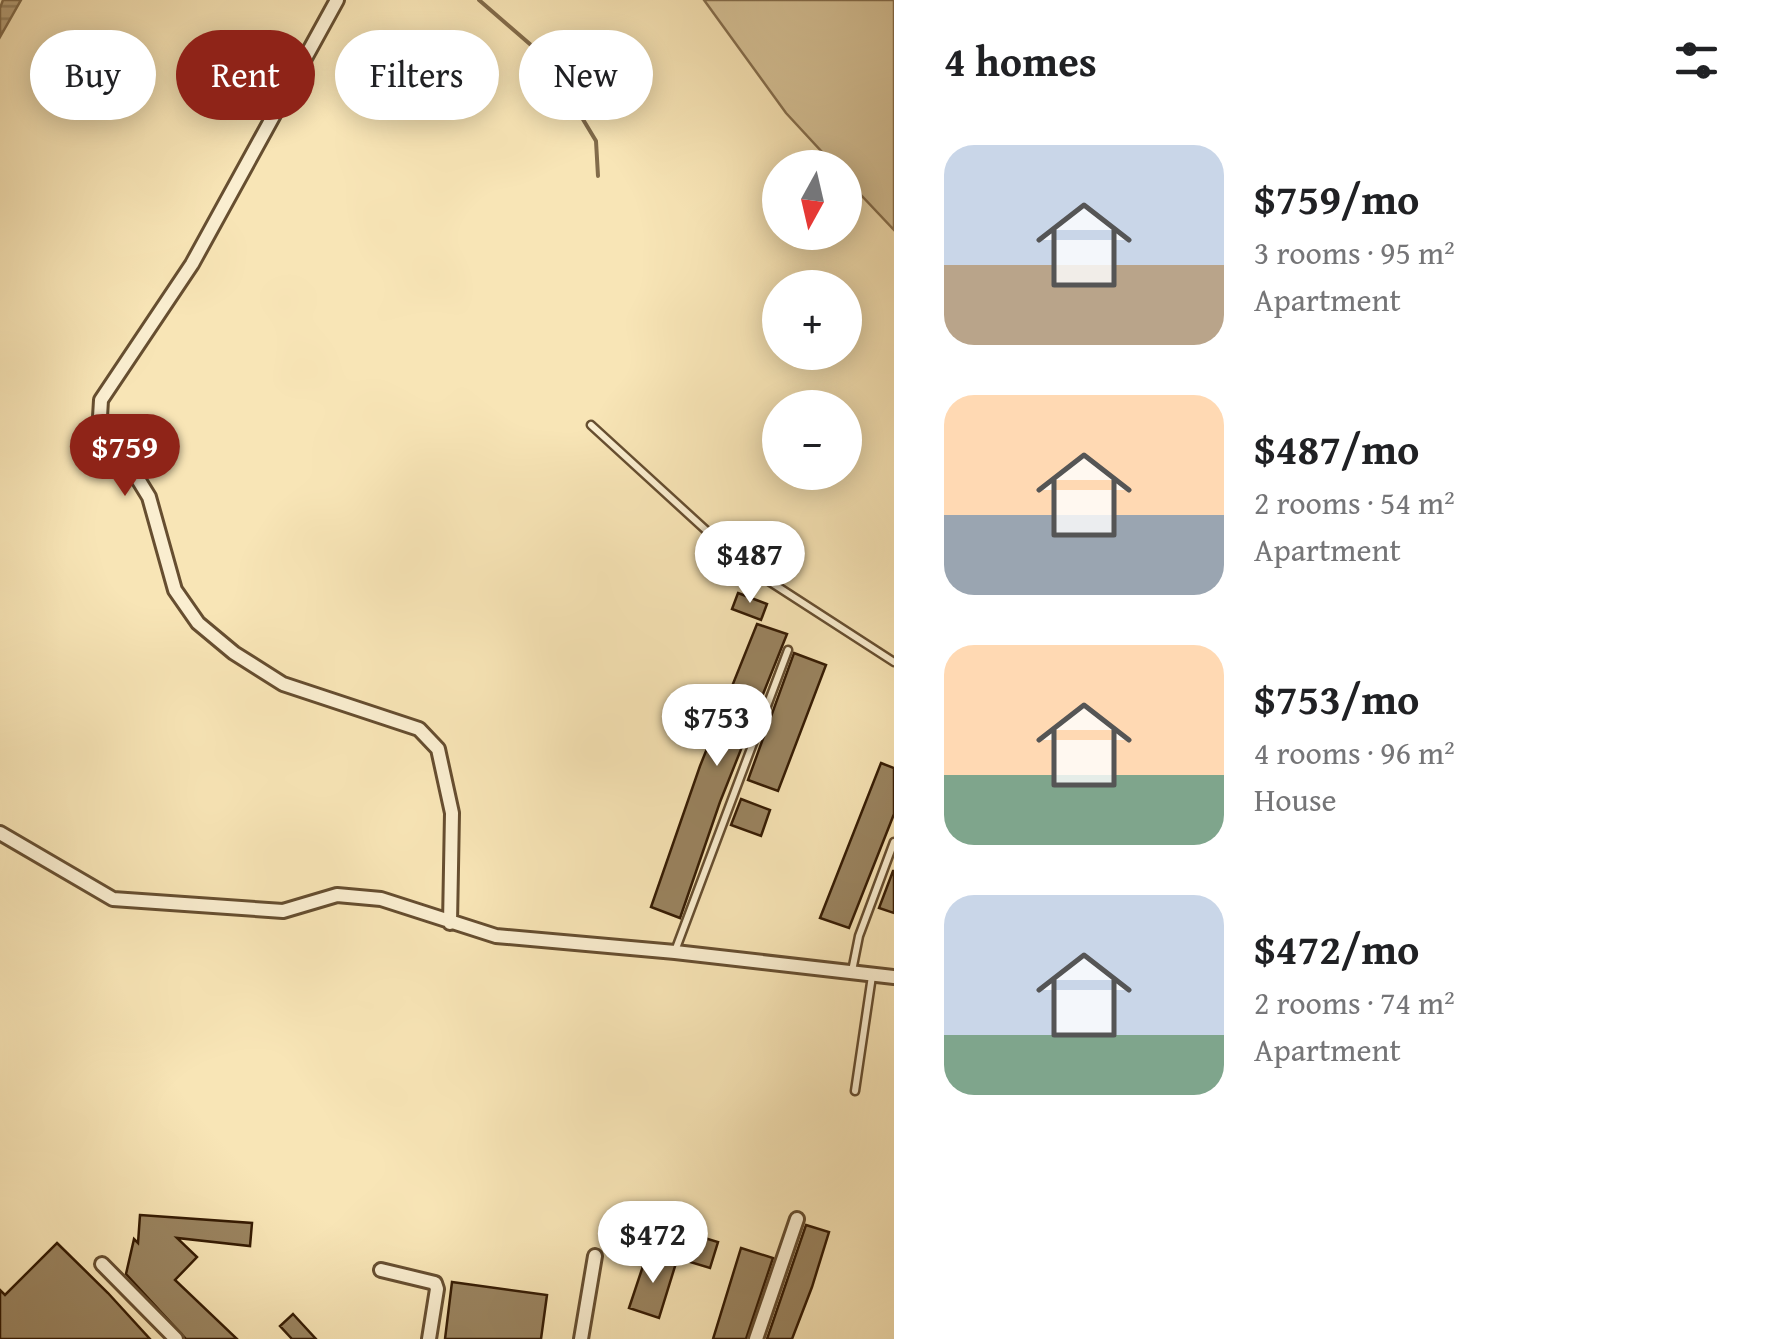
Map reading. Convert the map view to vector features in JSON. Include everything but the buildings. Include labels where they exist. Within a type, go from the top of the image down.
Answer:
[{"type":"street","points":[[337,0],[192,264],[101,400],[100,417],[149,497],[175,590],[198,623],[234,653],[283,684],[420,729],[438,748],[452,813],[450,923]]},
{"type":"street","points":[[0,833],[113,899],[283,911],[337,896],[381,899],[496,936],[894,978]]},
{"type":"street","points":[[756,1339],[796,1219]]},
{"type":"street","points":[[581,1339],[594,1256]]},
{"type":"street","points":[[102,1264],[176,1339]]},
{"type":"street","points":[[381,1270],[435,1283],[429,1339]]},
{"type":"lane","points":[[591,425],[744,565],[894,662]]},
{"type":"lane","points":[[675,952],[788,650]]},
{"type":"lane","points":[[852,972],[859,936],[894,842]]},
{"type":"lane","points":[[856,1091],[872,975]]},
{"type":"shaded area","points":[[3,0],[21,0],[0,37],[0,8]]},
{"type":"shaded area","points":[[704,0],[894,0],[894,230],[862,196],[862,150],[820,150],[786,113]]},
{"type":"waterway","points":[[479,0],[546,58],[596,141],[598,176]]}]
